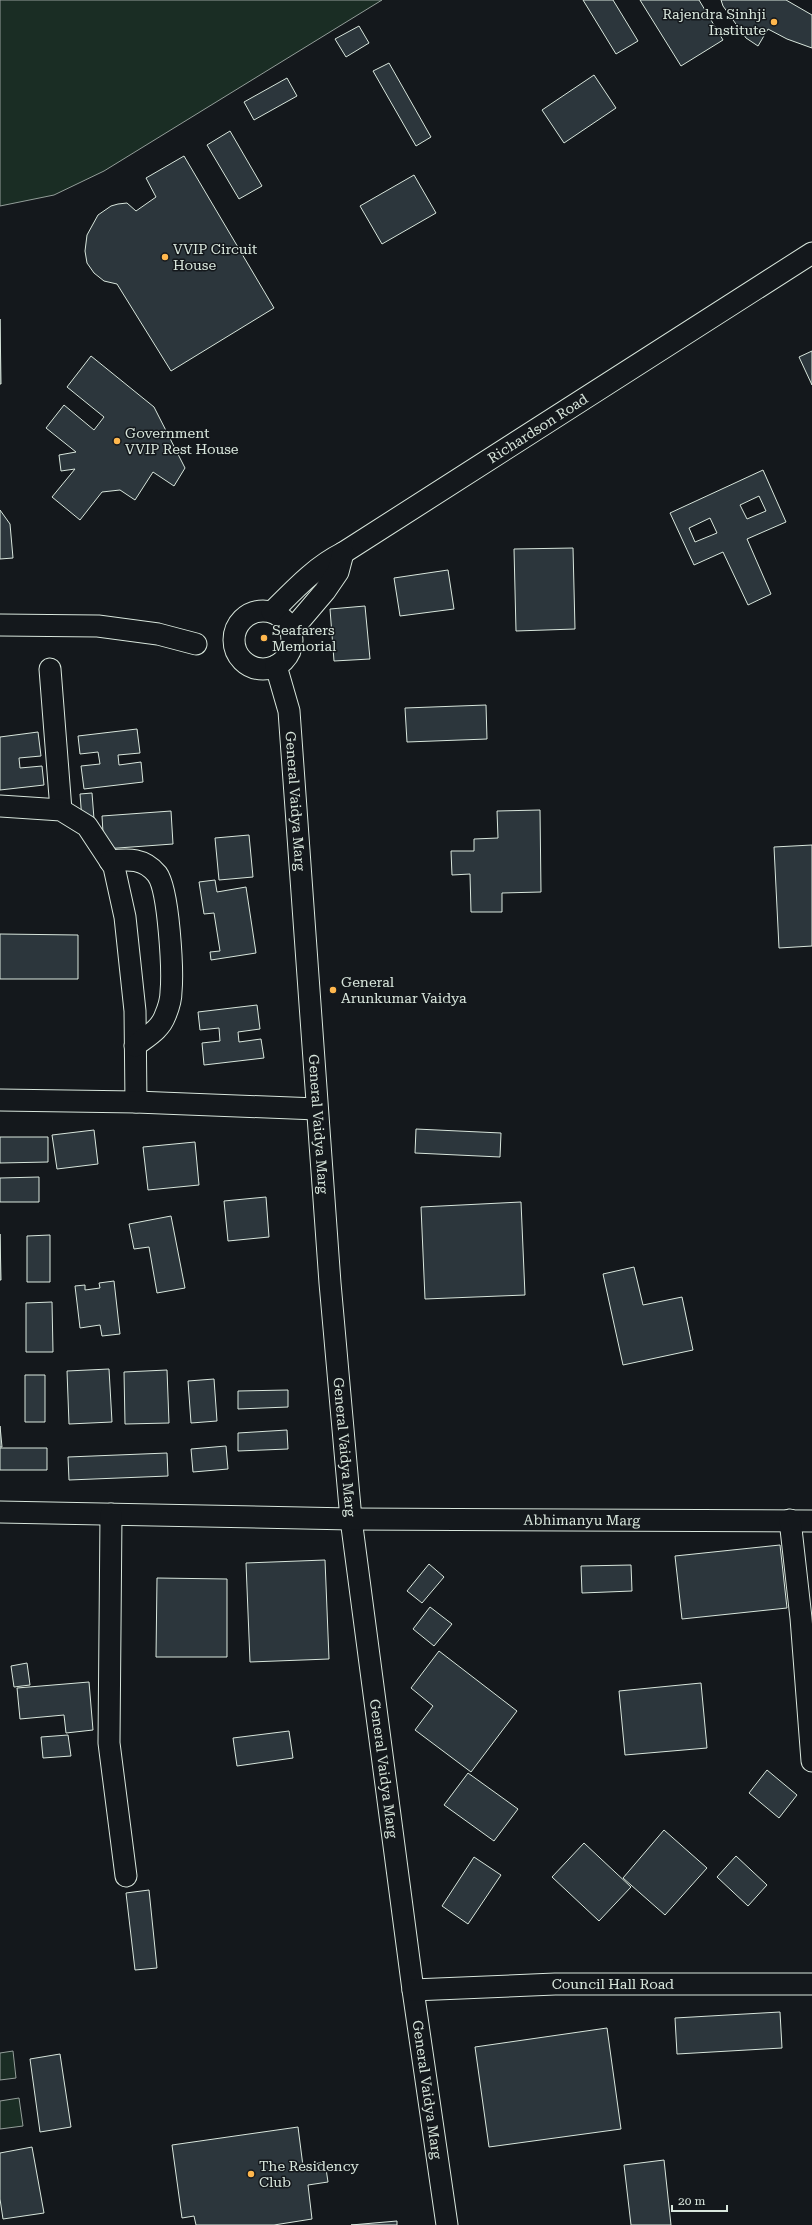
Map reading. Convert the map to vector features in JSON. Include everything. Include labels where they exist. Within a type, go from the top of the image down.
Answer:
[{"type":"street","name":"Richardson Road","points":[[272,612],[309,576],[328,561],[343,553],[812,253]]},
{"type":"street","points":[[291,631],[338,572],[343,553]]},
{"type":"street","points":[[258,611],[272,612],[282,617],[291,631],[292,640],[288,655],[276,666],[260,669],[245,663],[239,656],[234,641],[238,625],[244,618],[258,611]]},
{"type":"street","points":[[0,625],[98,626],[158,634],[196,644]]},
{"type":"street","name":"General Vaidya Marg","points":[[276,666],[289,711],[316,1109],[352,1520],[413,1990],[447,2225]]},
{"type":"street","points":[[50,669],[61,810]]},
{"type":"street","points":[[0,806],[61,810],[87,826],[114,867],[125,917],[134,1011],[136,1102]]},
{"type":"street","points":[[110,861],[139,860],[158,876],[165,897],[170,939],[171,993],[165,1017],[154,1032],[135,1046]]},
{"type":"street","points":[[0,1100],[136,1102],[316,1109]]},
{"type":"street","name":"Abhimanyu Marg","points":[[0,1512],[352,1520],[812,1521]]},
{"type":"street","points":[[111,1514],[109,1743],[126,1876]]},
{"type":"street","points":[[790,1520],[801,1618],[812,1761]]},
{"type":"street","name":"Council Hall Road","points":[[413,1990],[556,1984],[812,1984]]},
{"type":"green space","points":[[0,0],[382,0],[104,171],[54,195],[0,206]]},
{"type":"green space","points":[[13,2051],[16,2078],[0,2080],[0,2053]]},
{"type":"green space","points":[[19,2098],[23,2126],[0,2129],[0,2101]]},
{"type":"building","points":[[583,0],[613,0],[638,41],[616,54]]},
{"type":"building","points":[[640,0],[699,0],[723,40],[681,66]]},
{"type":"building","name":"Rajendra Sinhji Institute","points":[[721,0],[786,0],[812,15],[812,48],[787,39],[768,29],[758,46],[746,38],[723,6]]},
{"type":"building","points":[[359,26],[369,43],[346,57],[335,39]]},
{"type":"building","points":[[389,63],[431,137],[416,146],[373,71]]},
{"type":"building","points":[[594,75],[616,108],[564,143],[542,110]]},
{"type":"building","points":[[287,78],[297,96],[254,120],[244,102]]},
{"type":"building","points":[[230,131],[262,186],[239,199],[207,145]]},
{"type":"building","name":"VVIP Circuit House","points":[[184,156],[274,308],[171,371],[117,284],[104,281],[94,273],[87,263],[85,251],[87,235],[98,215],[111,206],[127,203],[136,211],[156,197],[146,178]]},
{"type":"building","points":[[414,175],[436,213],[382,244],[360,206]]},
{"type":"building","points":[[0,319],[1,384],[0,384]]},
{"type":"building","points":[[812,351],[812,385],[799,357]]},
{"type":"building","name":"Government VVIP Rest House","points":[[91,356],[154,407],[185,468],[174,486],[153,472],[135,500],[120,490],[102,492],[80,520],[52,497],[75,469],[61,471],[59,455],[76,452],[46,428],[64,405],[94,430],[104,417],[67,387]]},
{"type":"building","points":[[763,470],[786,522],[747,539],[771,594],[748,605],[723,552],[694,565],[670,513]],"holes":[[[759,496],[766,511],[747,519],[740,505]],[[710,518],[717,533],[695,542],[689,528]]]},
{"type":"building","points":[[0,510],[10,524],[13,558],[0,559]]},
{"type":"building","points":[[573,548],[575,629],[516,631],[514,549]]},
{"type":"building","points":[[448,570],[454,609],[400,616],[394,578]]},
{"type":"building","points":[[365,606],[370,659],[334,661],[330,609]]},
{"type":"building","points":[[486,705],[487,739],[407,742],[405,708]]},
{"type":"building","points":[[137,729],[140,753],[118,755],[119,765],[141,762],[143,782],[84,789],[81,766],[100,764],[98,752],[80,754],[78,736]]},
{"type":"building","points":[[38,732],[41,756],[19,758],[20,768],[42,766],[44,785],[0,790],[0,737]]},
{"type":"building","points":[[92,793],[94,819],[82,820],[80,794]]},
{"type":"building","points":[[540,810],[541,892],[502,893],[502,912],[471,912],[470,874],[452,875],[451,851],[474,851],[474,839],[498,838],[497,811]]},
{"type":"building","points":[[171,811],[173,844],[104,849],[102,816]]},
{"type":"building","points":[[249,835],[253,877],[219,880],[215,838]]},
{"type":"building","points":[[812,845],[812,946],[779,948],[774,847]]},
{"type":"building","points":[[215,880],[217,892],[246,887],[256,953],[211,960],[210,952],[220,951],[214,913],[204,914],[199,882]]},
{"type":"building","points":[[0,934],[78,935],[78,979],[0,979]]},
{"type":"building","points":[[257,1005],[260,1029],[238,1032],[239,1042],[261,1039],[264,1058],[204,1065],[202,1043],[220,1041],[219,1028],[200,1030],[198,1012]]},
{"type":"building","points":[[416,1129],[501,1133],[500,1157],[415,1153]]},
{"type":"building","points":[[94,1130],[98,1164],[57,1169],[52,1135]]},
{"type":"building","points":[[0,1137],[48,1137],[48,1162],[0,1163]]},
{"type":"building","points":[[195,1142],[199,1185],[148,1190],[143,1147]]},
{"type":"building","points":[[39,1177],[39,1202],[0,1202],[0,1178]]},
{"type":"building","points":[[266,1197],[269,1237],[228,1241],[224,1201]]},
{"type":"building","points":[[521,1202],[525,1295],[425,1299],[421,1207]]},
{"type":"building","points":[[171,1216],[185,1288],[157,1293],[149,1247],[134,1249],[129,1224]]},
{"type":"building","points":[[0,1234],[1,1280],[0,1280]]},
{"type":"building","points":[[50,1235],[50,1282],[27,1282],[27,1236]]},
{"type":"building","points":[[634,1267],[643,1305],[682,1297],[693,1350],[623,1365],[603,1274]]},
{"type":"building","points":[[114,1281],[120,1334],[102,1336],[100,1325],[80,1328],[75,1286],[85,1285],[85,1290],[100,1288],[99,1283]]},
{"type":"building","points":[[52,1302],[53,1352],[26,1352],[26,1303]]},
{"type":"building","points":[[109,1369],[112,1422],[69,1424],[67,1371]]},
{"type":"building","points":[[167,1370],[169,1423],[125,1424],[124,1372]]},
{"type":"building","points":[[25,1375],[45,1375],[45,1422],[25,1422]]},
{"type":"building","points":[[214,1379],[217,1421],[191,1423],[188,1381]]},
{"type":"building","points":[[288,1390],[288,1407],[238,1409],[238,1391]]},
{"type":"building","points":[[0,1426],[2,1447],[0,1447]]},
{"type":"building","points":[[287,1430],[288,1449],[238,1451],[238,1433]]},
{"type":"building","points":[[226,1446],[228,1469],[193,1472],[191,1449]]},
{"type":"building","points":[[0,1448],[47,1448],[47,1470],[0,1470]]},
{"type":"building","points":[[167,1453],[168,1476],[69,1480],[68,1457]]},
{"type":"building","points":[[780,1545],[787,1608],[682,1619],[675,1556]]},
{"type":"building","points":[[325,1560],[329,1659],[250,1662],[246,1563]]},
{"type":"building","points":[[429,1564],[444,1577],[422,1603],[407,1591]]},
{"type":"building","points":[[631,1565],[632,1591],[582,1593],[581,1566]]},
{"type":"building","points":[[157,1578],[227,1579],[227,1657],[156,1657]]},
{"type":"building","points":[[430,1607],[452,1624],[434,1646],[413,1629]]},
{"type":"building","points":[[439,1651],[517,1711],[471,1772],[415,1730],[433,1706],[411,1688]]},
{"type":"building","points":[[27,1663],[30,1685],[14,1687],[11,1666]]},
{"type":"building","points":[[89,1682],[93,1730],[66,1733],[64,1715],[20,1719],[17,1688]]},
{"type":"building","points":[[701,1683],[707,1748],[625,1755],[619,1691]]},
{"type":"building","points":[[289,1731],[293,1758],[237,1766],[233,1738]]},
{"type":"building","points":[[68,1735],[71,1756],[43,1758],[41,1737]]},
{"type":"building","points":[[767,1770],[797,1795],[779,1818],[749,1793]]},
{"type":"building","points":[[468,1773],[518,1809],[494,1841],[444,1805]]},
{"type":"building","points":[[664,1830],[707,1868],[665,1915],[623,1878]]},
{"type":"building","points":[[584,1843],[631,1887],[599,1921],[552,1877]]},
{"type":"building","points":[[736,1856],[767,1885],[748,1906],[717,1877]]},
{"type":"building","points":[[474,1857],[501,1875],[468,1924],[442,1906]]},
{"type":"building","points":[[149,1890],[157,1968],[135,1970],[126,1893]]},
{"type":"building","points":[[780,2012],[782,2048],[677,2054],[675,2018]]},
{"type":"building","points":[[607,2028],[621,2129],[489,2147],[475,2047]]},
{"type":"building","points":[[60,2054],[71,2127],[40,2132],[30,2059]]},
{"type":"building","name":"The Residency Club","points":[[298,2127],[303,2166],[325,2162],[328,2182],[308,2185],[312,2219],[274,2225],[196,2225],[194,2216],[182,2218],[172,2145]]},
{"type":"building","points":[[32,2147],[44,2213],[3,2219],[0,2199],[0,2153]]},
{"type":"building","points":[[664,2160],[671,2225],[631,2225],[624,2165]]},
{"type":"building","points":[[397,2221],[397,2225],[351,2225]]},
{"type":"place","name":"Rajendra Sinhji Institute","points":[[774,22]]},
{"type":"place","name":"VVIP Circuit House","points":[[165,257]]},
{"type":"place","name":"Government VVIP Rest House","points":[[117,441]]},
{"type":"place","name":"Seafarers Memorial","points":[[264,638]]},
{"type":"place","name":"General Arunkumar Vaidya","points":[[333,990]]},
{"type":"place","name":"The Residency Club","points":[[251,2174]]}]
